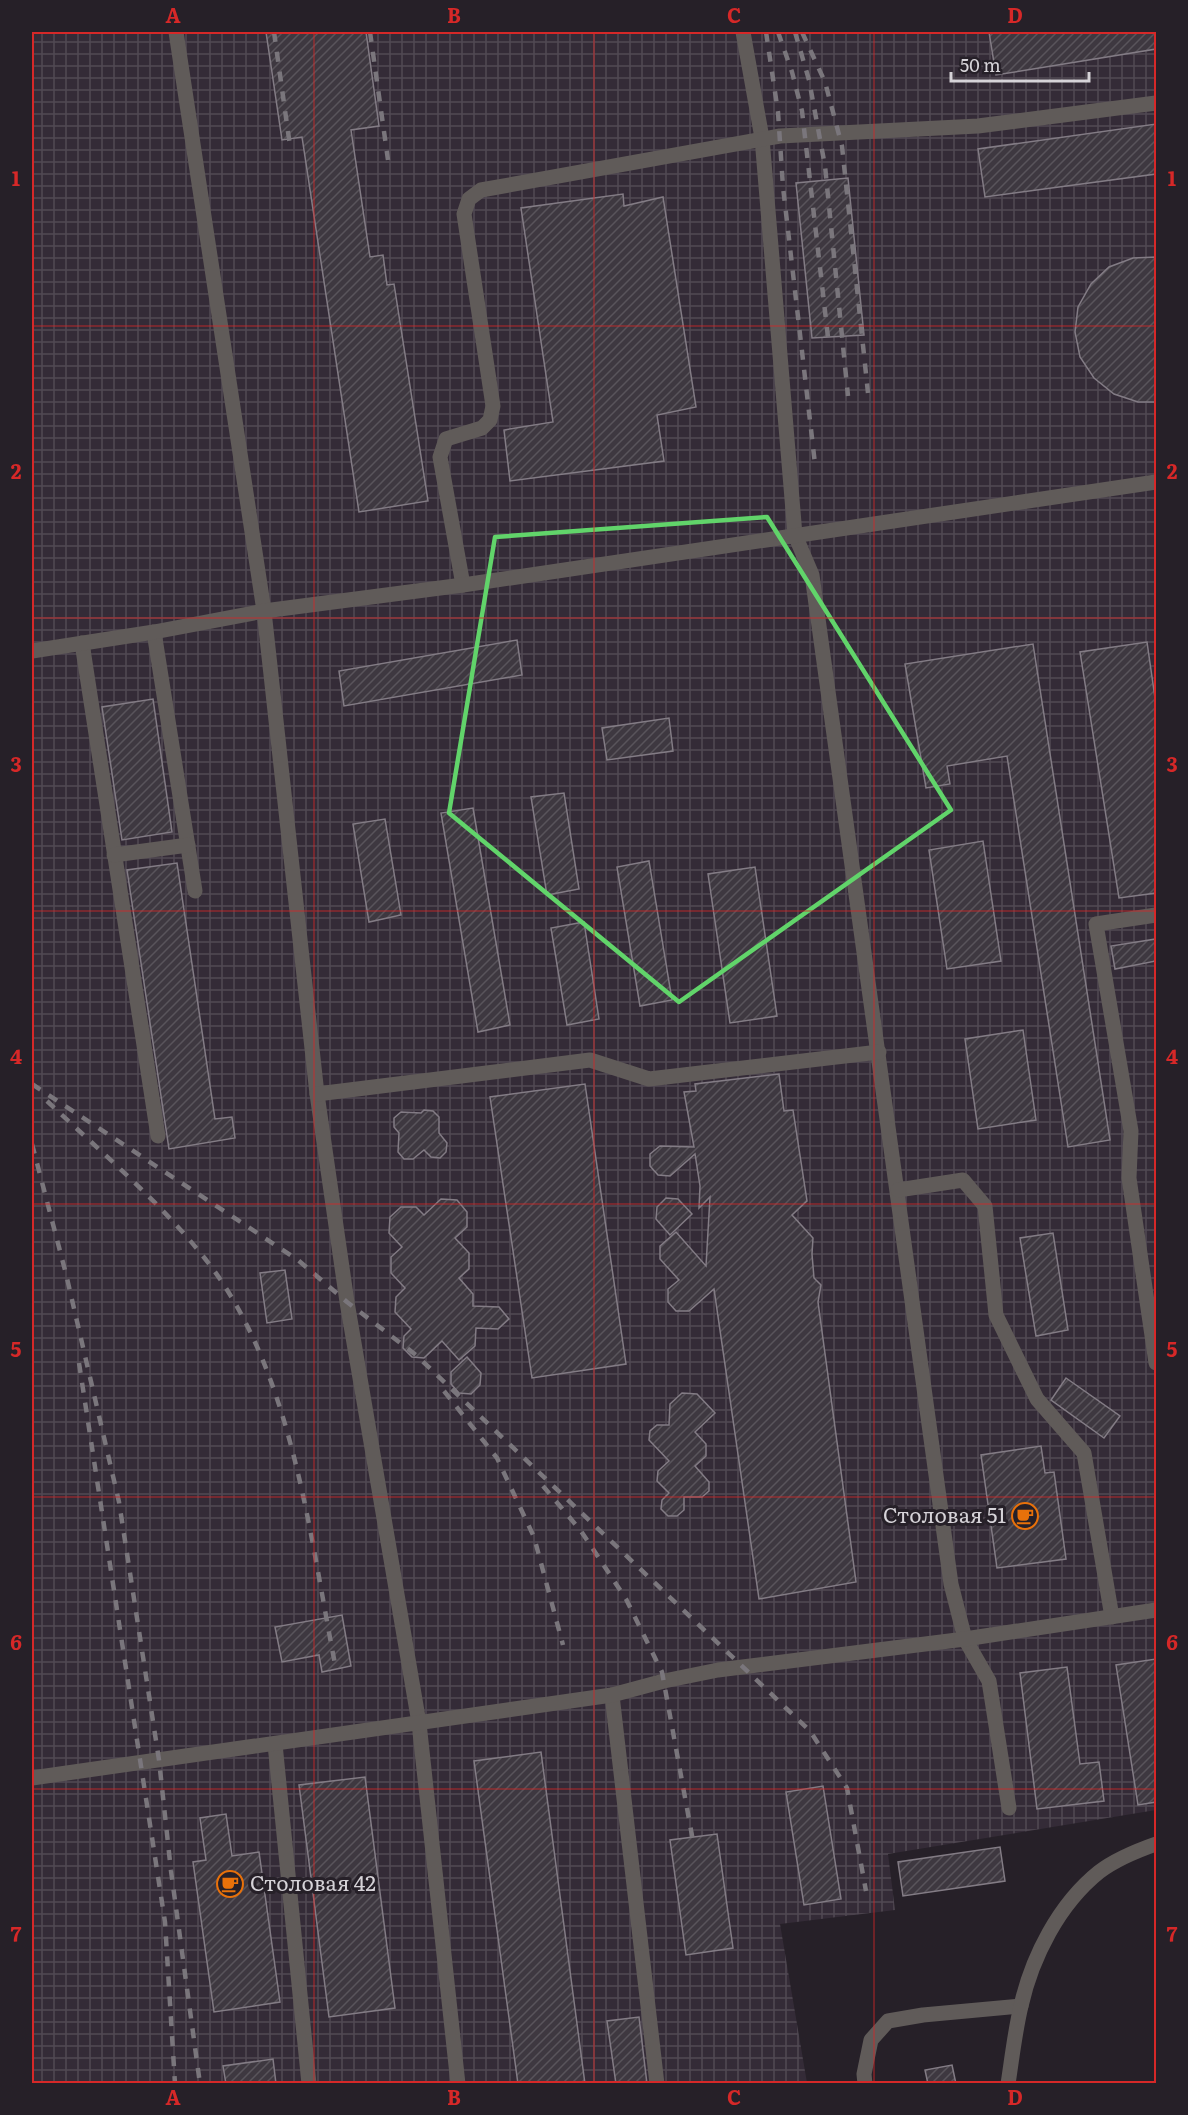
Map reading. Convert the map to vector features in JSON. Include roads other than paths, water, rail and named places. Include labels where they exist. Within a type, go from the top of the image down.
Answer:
[{"type":"street","points":[[176,32],[264,611],[317,1094],[347,1302],[419,1723],[458,2084]]},
{"type":"street","points":[[743,32],[762,138],[795,535],[812,575],[951,1584],[965,1639],[989,1681],[1009,1808]]},
{"type":"street","points":[[463,585],[440,457],[446,439],[482,428],[490,420],[494,406],[464,214],[469,199],[481,190],[762,138],[978,126],[1156,103]]},
{"type":"street","points":[[32,651],[154,632],[264,611],[463,585],[1156,482]]},
{"type":"street","points":[[154,632],[195,891]]},
{"type":"street","points":[[81,643],[158,1136]]},
{"type":"street","points":[[114,855],[188,845]]},
{"type":"street","points":[[1156,915],[1096,924],[1131,1131],[1129,1178],[1156,1363]]},
{"type":"street","points":[[317,1094],[590,1060],[649,1079],[879,1052]]},
{"type":"street","points":[[898,1190],[963,1180],[985,1206],[996,1315],[1037,1400],[1084,1453],[1112,1617]]},
{"type":"street","points":[[32,1778],[612,1695],[718,1670],[965,1639],[1156,1610]]},
{"type":"street","points":[[612,1695],[657,2084]]},
{"type":"street","points":[[275,1744],[309,2084]]},
{"type":"street","points":[[1008,2084],[1021,2006],[1033,1967],[1044,1942],[1072,1900],[1100,1871],[1117,1860],[1156,1844]]},
{"type":"street","points":[[865,2084],[864,2074],[871,2040],[888,2021],[923,2015],[1021,2006]]},
{"type":"railway","points":[[274,32],[290,146]]},
{"type":"railway","points":[[370,32],[388,160]]},
{"type":"railway","points":[[766,32],[778,112],[783,187],[815,464]]},
{"type":"railway","points":[[778,32],[802,111],[829,346]]},
{"type":"railway","points":[[795,32],[809,80],[825,166],[848,396]]},
{"type":"railway","points":[[802,32],[825,82],[842,146],[868,393]]},
{"type":"railway","points":[[32,1084],[298,1260],[347,1302],[416,1355],[810,1731],[847,1788],[866,1891]]},
{"type":"railway","points":[[47,1101],[173,1221],[210,1265],[238,1309],[261,1356],[279,1405],[294,1457],[335,1664]]},
{"type":"railway","points":[[32,1144],[66,1274],[119,1502],[159,1760],[171,1871],[200,2084]]},
{"type":"railway","points":[[79,1363],[165,1922],[175,2084]]},
{"type":"railway","points":[[444,1391],[497,1458],[534,1537],[563,1645]]},
{"type":"railway","points":[[543,1486],[581,1531],[626,1599],[662,1672],[693,1841]]},
{"type":"place","name":"Столовая 51","points":[[1025,1516]]},
{"type":"place","name":"Столовая 42","points":[[230,1884]]}]
